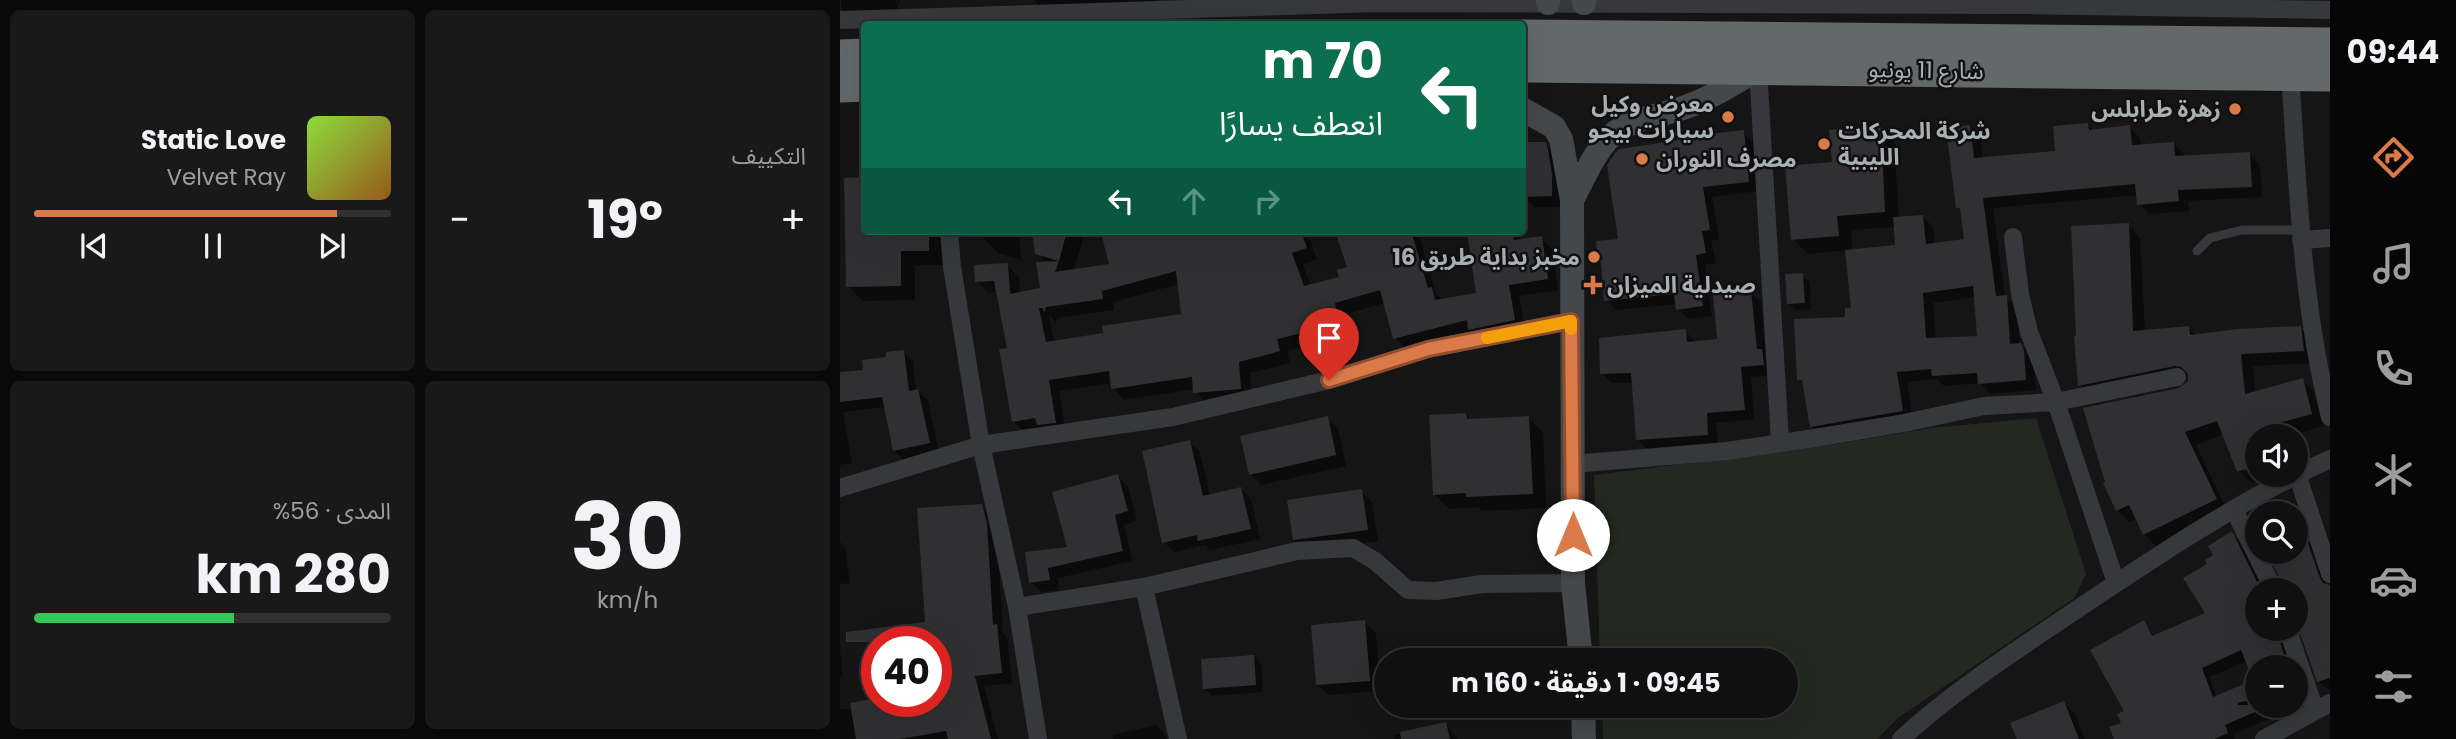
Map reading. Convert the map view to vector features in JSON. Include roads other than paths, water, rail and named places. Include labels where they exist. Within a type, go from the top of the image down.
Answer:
[{"type":"highway","name":"شارع 11 يونيو","points":[[1526,36],[2330,44]]},
{"type":"highway","points":[[840,56],[861,55]]},
{"type":"highway","name":"شارع 11 يونيو","points":[[1526,66],[2330,75]]},
{"type":"highway","points":[[840,86],[861,85]]},
{"type":"street","points":[[840,20],[936,8],[1548,1],[2257,4],[2330,10]]},
{"type":"street","points":[[1572,200],[1600,150],[1610,137],[1623,127],[1688,107],[1758,69],[1780,441]]},
{"type":"street","points":[[2290,74],[2301,235],[2323,355],[2330,418]]},
{"type":"street","points":[[1526,111],[1554,127],[1561,139],[1572,200],[1573,583],[1580,648]]},
{"type":"street","points":[[949,235],[952,267],[981,444],[1017,607],[1038,739]]},
{"type":"street","points":[[2301,235],[2330,238]]},
{"type":"street","points":[[2013,237],[2020,294],[2029,332],[2056,401],[2116,583]]},
{"type":"street","points":[[840,488],[981,444],[1173,417],[1329,380],[1428,349],[1571,321]]},
{"type":"street","points":[[1573,464],[1727,451],[1891,425],[1984,406],[2056,401],[2177,377]]},
{"type":"street","points":[[2308,469],[2330,459]]},
{"type":"street","points":[[1901,739],[1928,714],[2116,583],[2274,487]]},
{"type":"street","points":[[2301,487],[2330,574]]},
{"type":"street","points":[[2234,510],[2268,578]]},
{"type":"street","points":[[1017,607],[1144,587],[1297,551],[1353,548],[1375,561],[1408,590],[1436,591],[1482,584],[1573,583]]},
{"type":"street","points":[[1144,587],[1178,739]]},
{"type":"street","points":[[2275,736],[2322,707],[2293,641]]},
{"type":"street","points":[[1583,718],[1584,739]]},
{"type":"lane","points":[[2197,251],[2210,238],[2242,230],[2301,235]]},
{"type":"place","name":"زهرة طرابلس","points":[[2235,109]]},
{"type":"place","name":"معرض وكيل سيارات بيجو","points":[[1728,117]]},
{"type":"place","name":"شركة المحركات الليبية","points":[[1824,144]]},
{"type":"place","name":"مصرف النوران","points":[[1642,159]]},
{"type":"place","name":"مخبز بداية طريق 16","points":[[1594,257]]},
{"type":"place","name":"صيدلية الميزان","points":[[1593,285]]}]
